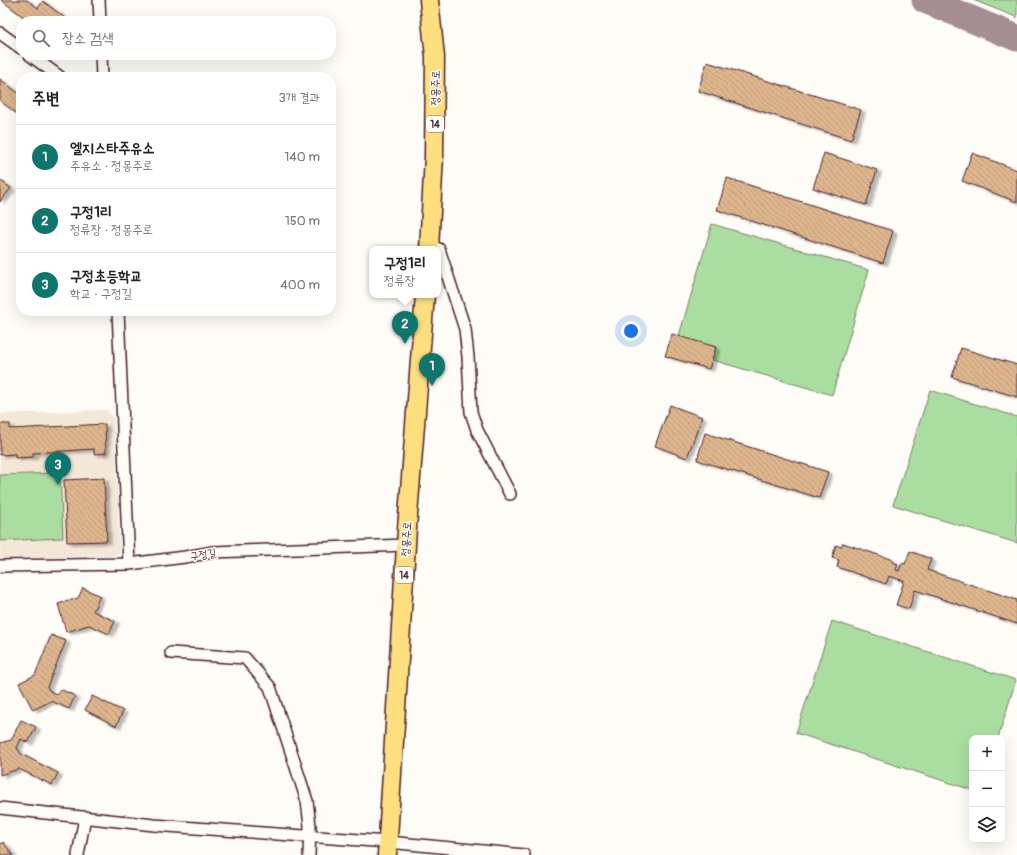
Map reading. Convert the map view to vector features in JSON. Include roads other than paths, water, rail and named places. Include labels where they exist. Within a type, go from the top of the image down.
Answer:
[{"type":"main road","name":"정몽주로","points":[[429,0],[436,56],[434,156],[429,246]]},
{"type":"main road","name":"정몽주로","points":[[387,848],[406,545],[425,298]]},
{"type":"street","points":[[99,0],[100,16]]},
{"type":"street","points":[[0,33],[16,44]]},
{"type":"street","points":[[37,60],[53,72]]},
{"type":"street","points":[[101,60],[102,72]]},
{"type":"street","points":[[441,255],[465,329],[471,412],[477,430],[510,494]]},
{"type":"street","points":[[118,316],[129,564]]},
{"type":"street","name":"구정길","points":[[0,566],[129,564],[213,552],[406,545]]},
{"type":"street","points":[[171,653],[245,658],[270,687],[306,801],[310,826],[309,855]]},
{"type":"street","points":[[0,808],[154,825],[309,836],[387,848],[524,855]]},
{"type":"street","points":[[78,855],[85,817]]},
{"type":"place","name":"구정1리","points":[[405,344]]},
{"type":"place","name":"엘지스타주유소","points":[[432,386]]},
{"type":"place","name":"구정초등학교","points":[[58,485]]}]
